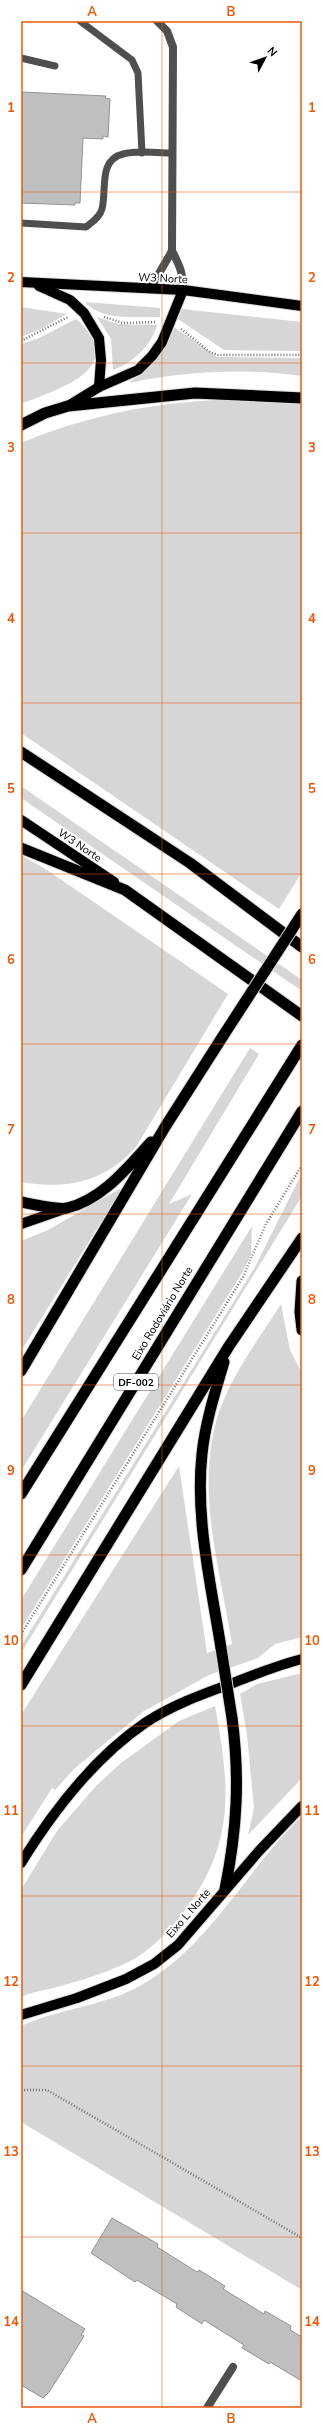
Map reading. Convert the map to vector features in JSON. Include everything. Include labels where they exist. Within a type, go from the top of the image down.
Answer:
[{"type":"highway","points":[[21,425],[45,412],[68,406],[195,392],[302,398]]},
{"type":"highway","points":[[21,752],[190,863],[302,947]]},
{"type":"highway","points":[[21,848],[125,890],[302,1016]]},
{"type":"highway","points":[[21,1370],[165,1127],[302,914]]},
{"type":"highway","name":"DF-002","points":[[21,1494],[220,1172],[302,1045]]},
{"type":"highway","name":"Eixo Rodoviário Norte","points":[[21,1570],[302,1111]]},
{"type":"highway","points":[[21,1202],[66,1208],[96,1195],[124,1172],[165,1127]]},
{"type":"highway","points":[[21,1685],[229,1346],[302,1238]]},
{"type":"highway","points":[[302,1281],[300,1312],[302,1330]]},
{"type":"highway","points":[[225,1888],[234,1843],[238,1798],[236,1746],[202,1516],[202,1454],[217,1386],[229,1346]]},
{"type":"main road","name":"W3 Norte","points":[[26,282],[183,290],[302,306]]},
{"type":"main road","points":[[26,282],[70,300],[84,313],[99,338],[101,360],[99,387]]},
{"type":"main road","points":[[68,406],[99,387],[138,370],[152,356],[162,342],[183,290]]},
{"type":"main road","name":"W3 Norte","points":[[21,820],[125,890]]},
{"type":"main road","points":[[21,1224],[66,1208]]},
{"type":"main road","points":[[21,1863],[41,1830],[68,1797],[119,1744],[145,1723],[194,1698],[285,1663],[302,1659]]},
{"type":"main road","name":"Eixo L Norte","points":[[21,2015],[77,1998],[126,1979],[154,1964],[183,1939],[204,1917],[225,1888],[302,1806]]},
{"type":"street","points":[[157,21],[167,31],[173,47],[172,251],[182,272],[183,290]]},
{"type":"street","points":[[150,289],[172,251]]},
{"type":"street","points":[[207,2408],[233,2366]]},
{"type":"lane","points":[[80,21],[132,60],[138,73],[142,153]]},
{"type":"lane","points":[[21,58],[55,66]]},
{"type":"lane","points":[[21,223],[86,227],[96,220],[102,210],[106,166],[113,157],[124,154],[172,153]]},
{"type":"path","points":[[21,1634],[243,1277],[266,1224],[302,1165]]},
{"type":"path","points":[[21,2090],[47,2090],[302,2238]]},
{"type":"shaded area","points":[[85,302],[160,308],[160,317],[120,317],[110,315],[92,308]]},
{"type":"shaded area","points":[[21,307],[67,314],[41,329],[21,337]]},
{"type":"shaded area","points":[[182,309],[302,322],[302,351],[224,350],[178,319]]},
{"type":"shaded area","points":[[97,317],[118,324],[157,325],[151,340],[140,353],[127,363],[113,370],[111,339]]},
{"type":"shaded area","points":[[76,319],[82,324],[90,335],[96,349],[94,361],[87,371],[75,380],[61,388],[21,404],[21,344],[39,338]]},
{"type":"shaded area","points":[[174,327],[217,357],[302,358],[302,376],[259,372],[215,372],[193,373],[129,383],[155,361]]},
{"type":"shaded area","points":[[240,399],[302,404],[302,872],[279,909],[21,733],[21,443],[75,424],[128,410],[183,402]]},
{"type":"shaded area","points":[[21,786],[302,980],[302,991],[21,798]]},
{"type":"shaded area","points":[[21,855],[47,870],[228,994],[136,1147],[124,1159],[98,1176],[69,1184],[54,1185],[21,1182]]},
{"type":"shaded area","points":[[250,1048],[259,1054],[169,1204],[192,1194],[21,1471],[21,1421]]},
{"type":"shaded area","points":[[302,1173],[302,1196],[21,1653],[21,1646],[255,1267]]},
{"type":"shaded area","points":[[123,1187],[21,1351],[21,1241],[48,1230]]},
{"type":"shaded area","points":[[252,1226],[251,1255],[242,1273],[21,1629],[21,1600]]},
{"type":"shaded area","points":[[281,1304],[290,1350],[302,1373],[302,1637],[275,1644],[258,1658],[209,1675],[144,1711],[75,1768],[55,1790],[52,1788],[21,1837],[21,1715],[179,1466],[207,1653],[232,1644],[216,1558],[209,1500],[209,1471],[212,1443],[218,1415],[230,1386],[246,1358]]},
{"type":"shaded area","points":[[302,1673],[302,1778],[248,1835],[254,1808],[247,1735],[240,1694],[257,1684]]},
{"type":"shaded area","points":[[215,1706],[224,1763],[224,1814],[220,1838],[212,1863],[200,1887],[183,1913],[156,1943],[131,1961],[79,1981],[21,1997],[21,1890],[57,1831],[96,1786],[121,1763],[179,1721]]},
{"type":"shaded area","points":[[302,1816],[302,2290],[21,2122],[21,2026],[35,2020],[108,2000],[136,1988],[161,1972],[184,1953],[205,1931],[281,1838]]},
{"type":"building","points":[[21,92],[106,96],[105,98],[110,99],[108,137],[103,136],[103,139],[83,138],[80,203],[75,203],[75,205],[21,203]]},
{"type":"building","points":[[112,2218],[158,2244],[157,2247],[197,2272],[199,2270],[225,2286],[223,2289],[264,2314],[265,2311],[291,2326],[290,2330],[302,2337],[302,2381],[270,2362],[269,2364],[242,2348],[244,2345],[204,2320],[202,2324],[176,2307],[177,2304],[137,2280],[135,2282],[91,2253]]},
{"type":"building","points":[[21,2290],[85,2329],[81,2335],[84,2336],[49,2392],[43,2398],[21,2385]]}]
